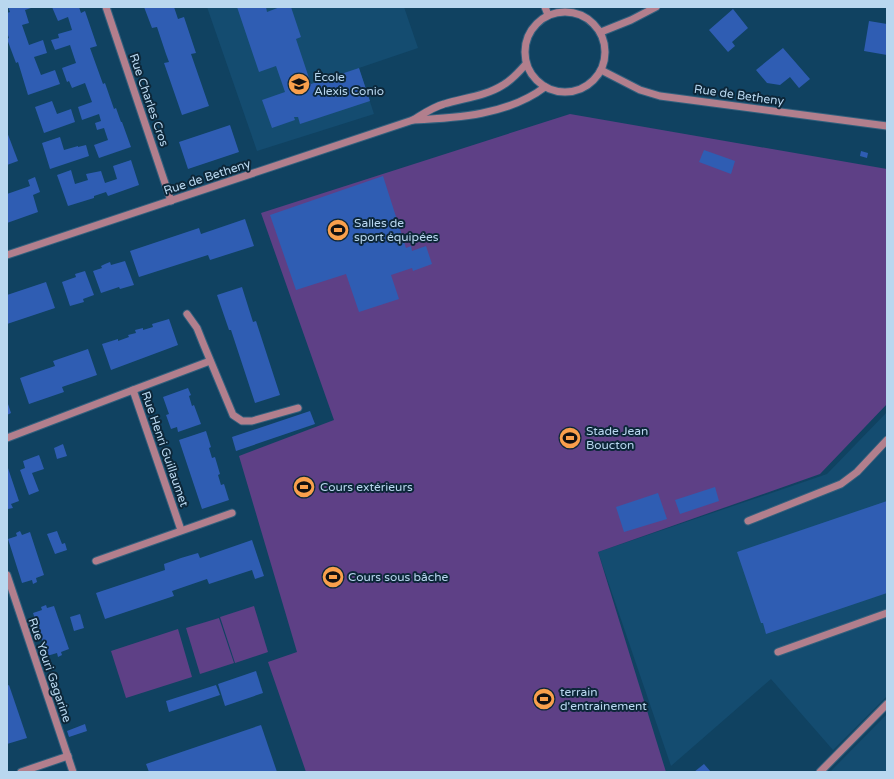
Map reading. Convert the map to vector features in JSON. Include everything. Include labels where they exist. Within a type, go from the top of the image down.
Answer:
[{"type":"street","name":"Rue Charles Cros","points":[[106,7],[171,201]]},
{"type":"street","points":[[545,7],[548,15]]},
{"type":"street","points":[[600,32],[631,20],[656,7]]},
{"type":"street","points":[[559,11],[572,12],[583,16],[593,23],[600,32],[605,44],[605,58],[601,70],[593,80],[583,88],[570,92],[557,91],[544,87],[530,73],[526,64],[524,53],[526,41],[530,30],[538,21],[548,15],[559,11]]},
{"type":"street","name":"Rue de Betheny","points":[[7,255],[413,120],[442,104],[492,91],[511,79],[526,64]]},
{"type":"street","name":"Rue de Betheny","points":[[601,70],[640,90],[660,96],[883,125]]},
{"type":"street","name":"Rue de Betheny","points":[[413,120],[444,118],[493,110],[519,102],[537,93],[544,87]]},
{"type":"street","points":[[187,314],[197,328],[229,410],[237,419],[247,422],[298,408]]},
{"type":"street","points":[[133,390],[210,361]]},
{"type":"street","name":"Rue Henri Guillaumet","points":[[7,438],[133,390],[181,530]]},
{"type":"street","points":[[748,521],[841,484],[857,472],[887,440]]},
{"type":"street","points":[[96,561],[232,513]]},
{"type":"street","name":"Rue Youri Gagarine","points":[[7,575],[73,772]]},
{"type":"street","points":[[778,652],[887,613]]},
{"type":"street","points":[[820,772],[887,704]]},
{"type":"street","points":[[21,772],[68,756]]},
{"type":"shaded area","name":"École Alexis Conio","points":[[207,7],[404,7],[418,48],[359,68],[374,114],[257,151]]},
{"type":"shaded area","name":"Stade Jean Boucton","points":[[570,114],[887,169],[887,404],[820,474],[598,552],[666,772],[306,772],[268,662],[297,652],[239,456],[334,420],[261,213]]},
{"type":"shaded area","points":[[887,412],[887,696],[833,750],[771,679],[671,766],[598,552],[827,474]]},
{"type":"shaded area","points":[[254,606],[268,652],[235,663],[220,617]]},
{"type":"shaded area","points":[[219,618],[234,663],[200,674],[186,628]]},
{"type":"shaded area","points":[[178,629],[192,677],[126,698],[111,651]]},
{"type":"shaded area","points":[[887,714],[887,772],[830,772]]},
{"type":"building","points":[[8,7],[34,7],[25,10],[29,23],[22,25],[29,45],[43,40],[47,53],[34,57],[41,75],[55,70],[60,84],[28,95],[18,62],[16,63],[7,39],[9,38],[7,32],[7,13],[10,12]]},
{"type":"building","points":[[52,7],[79,7],[81,13],[85,11],[97,46],[90,48],[103,84],[105,83],[114,109],[116,108],[131,147],[99,158],[94,145],[108,140],[104,128],[97,130],[95,123],[101,121],[99,114],[82,120],[78,107],[92,102],[85,83],[72,88],[69,81],[67,82],[62,68],[76,63],[70,45],[55,50],[51,40],[59,38],[58,34],[72,30],[68,17],[58,21]]},
{"type":"building","points":[[144,7],[174,7],[178,19],[184,17],[196,53],[191,54],[209,106],[182,115],[164,63],[169,62],[157,27],[152,28]]},
{"type":"building","points":[[237,7],[266,7],[267,12],[280,7],[291,7],[301,37],[296,39],[311,84],[359,68],[370,101],[300,124],[298,117],[294,117],[295,120],[272,128],[262,100],[285,92],[276,66],[259,72]]},
{"type":"building","points":[[733,9],[748,28],[732,42],[735,46],[728,52],[709,30]]},
{"type":"building","points":[[869,21],[887,24],[887,55],[864,51]]},
{"type":"building","points":[[783,48],[810,79],[799,88],[790,77],[780,85],[767,83],[756,70]]},
{"type":"building","points":[[52,101],[57,114],[71,109],[75,122],[44,133],[35,107]]},
{"type":"building","points":[[230,125],[239,152],[188,169],[179,142]]},
{"type":"building","points":[[7,132],[18,161],[7,165]]},
{"type":"building","points":[[60,137],[64,150],[86,145],[89,156],[50,169],[42,143]]},
{"type":"building","points":[[704,150],[735,161],[731,174],[699,162]]},
{"type":"building","points":[[861,151],[868,153],[867,158],[860,156]]},
{"type":"building","points":[[131,160],[139,185],[108,196],[106,192],[94,196],[94,198],[68,206],[57,175],[71,170],[75,184],[88,180],[86,174],[101,171],[105,183],[117,179],[113,166]]},
{"type":"building","name":"Salles de sport équipées","points":[[383,176],[406,248],[411,246],[412,251],[426,246],[432,264],[413,271],[412,268],[391,275],[399,299],[359,312],[346,274],[296,290],[270,215]]},
{"type":"building","points":[[35,177],[40,192],[33,195],[38,212],[7,223],[7,194],[30,186],[28,180]]},
{"type":"building","points":[[245,219],[254,246],[210,260],[208,255],[139,277],[130,251],[199,228],[201,234]]},
{"type":"building","points":[[125,261],[134,285],[120,289],[119,287],[101,293],[93,271],[102,268],[101,266],[110,262],[111,265]]},
{"type":"building","points":[[85,271],[94,295],[83,299],[84,302],[70,306],[62,282],[76,277],[75,274]]},
{"type":"building","points":[[46,282],[55,308],[7,324],[7,295]]},
{"type":"building","points":[[242,287],[253,322],[256,321],[280,395],[255,403],[231,330],[229,330],[217,295]]},
{"type":"building","points":[[169,319],[178,345],[111,370],[102,344],[129,337],[128,335],[136,333],[135,330],[143,328],[143,330],[153,327],[152,324]]},
{"type":"building","points":[[88,349],[97,375],[62,387],[64,392],[29,404],[20,378],[55,366],[53,361]]},
{"type":"building","points":[[188,388],[191,395],[189,396],[192,406],[194,405],[201,424],[178,432],[177,427],[171,429],[166,415],[169,414],[163,397]]},
{"type":"building","points":[[7,401],[11,413],[7,415]]},
{"type":"building","points":[[310,411],[315,424],[236,451],[232,437]]},
{"type":"building","points":[[206,431],[211,447],[209,448],[212,458],[215,457],[220,474],[218,475],[221,485],[224,484],[229,500],[202,509],[179,440]]},
{"type":"building","points":[[63,444],[67,456],[57,459],[54,448]]},
{"type":"building","points":[[39,455],[44,469],[32,473],[39,491],[29,495],[20,470],[25,468],[23,461]]},
{"type":"building","points":[[7,465],[19,501],[11,504],[13,508],[8,509]]},
{"type":"building","points":[[715,487],[719,501],[680,514],[675,500]]},
{"type":"building","points":[[658,493],[667,519],[624,532],[616,507]]},
{"type":"building","points":[[887,501],[887,593],[766,634],[737,552]]},
{"type":"building","points":[[20,531],[22,535],[30,532],[44,575],[36,578],[37,582],[33,584],[32,580],[22,583],[8,539],[17,536],[16,533]]},
{"type":"building","points":[[57,531],[62,544],[65,543],[67,550],[55,554],[47,534]]},
{"type":"building","points":[[252,540],[264,576],[255,579],[252,570],[209,584],[207,579],[172,591],[174,596],[105,619],[96,593],[165,570],[164,564],[181,558],[198,553],[200,558]]},
{"type":"building","points":[[46,605],[47,608],[54,606],[69,649],[61,652],[62,655],[58,657],[57,653],[47,656],[33,613],[42,610],[41,607]]},
{"type":"building","points":[[80,614],[84,628],[74,631],[70,617]]},
{"type":"building","points":[[256,671],[263,693],[225,706],[218,684]]},
{"type":"building","points":[[9,685],[27,738],[7,744],[7,686]]},
{"type":"building","points":[[216,685],[220,695],[169,712],[166,701]]},
{"type":"building","points":[[85,724],[87,731],[69,737],[67,731]]},
{"type":"building","points":[[261,725],[277,772],[149,772],[146,764]]},
{"type":"building","points":[[704,764],[711,772],[694,772]]},
{"type":"place","name":"École Alexis Conio","points":[[299,84]]},
{"type":"place","name":"Salles de sport équipées","points":[[338,230]]},
{"type":"place","name":"Stade Jean Boucton","points":[[570,438]]},
{"type":"place","name":"Cours extérieurs","points":[[304,487]]},
{"type":"place","name":"Cours sous bâche","points":[[333,577]]},
{"type":"place","name":"terrain d'entrainement","points":[[544,699]]}]
